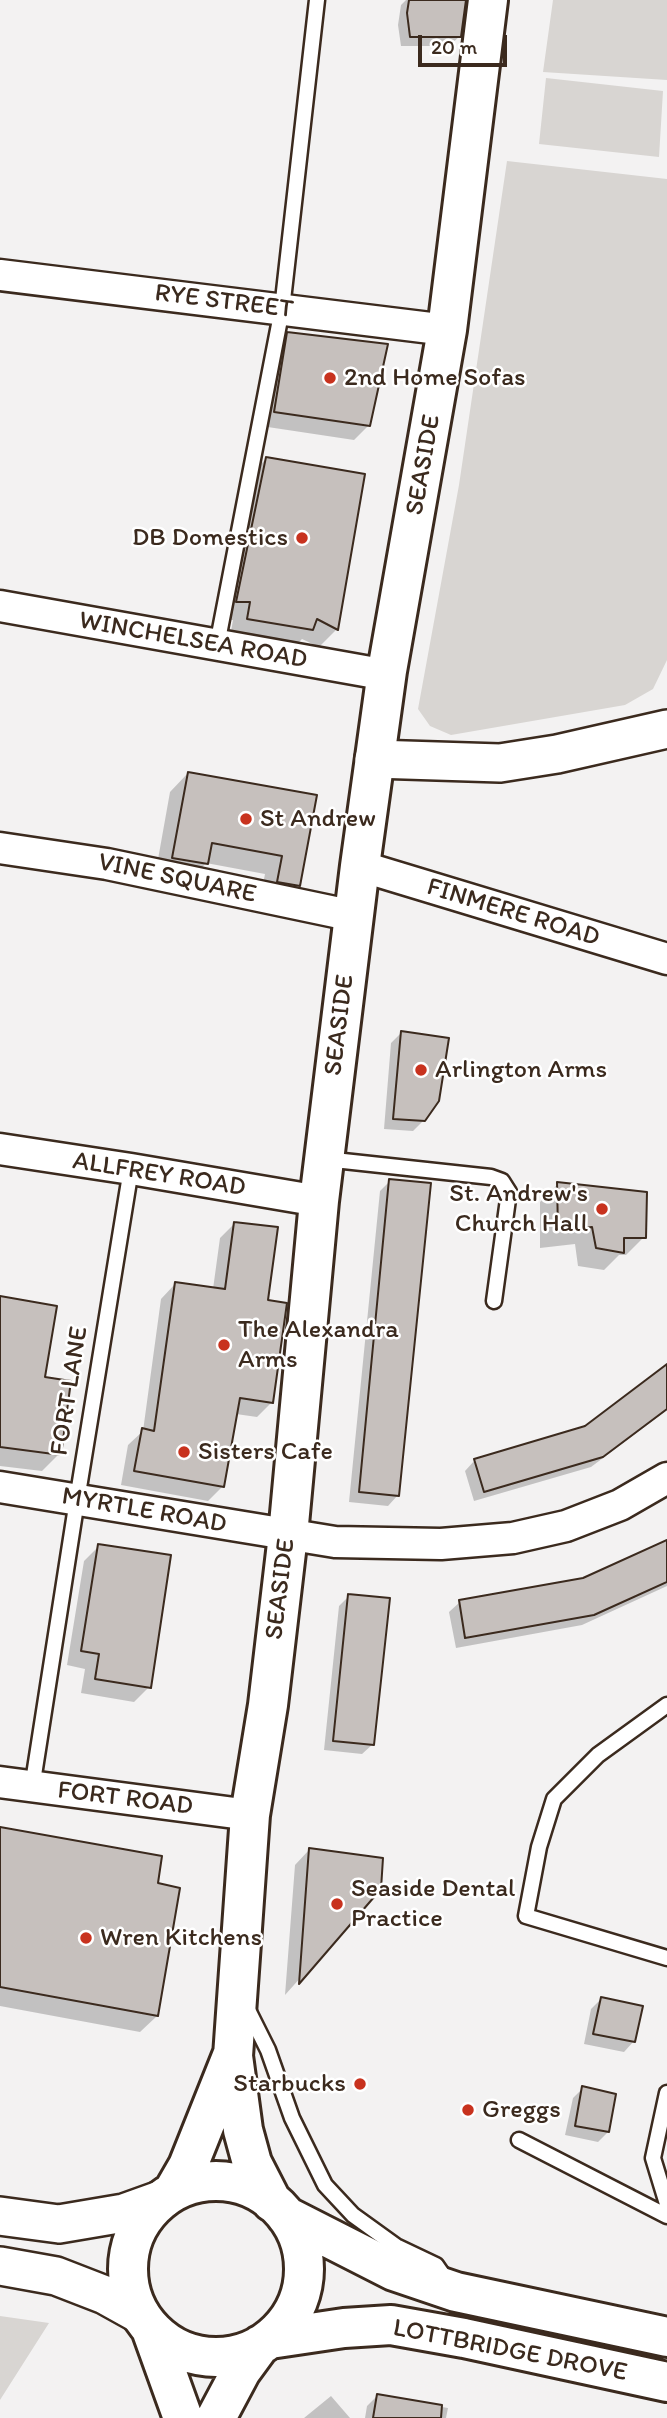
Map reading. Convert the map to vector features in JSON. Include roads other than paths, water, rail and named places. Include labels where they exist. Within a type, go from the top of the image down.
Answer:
[{"type":"main road","name":"SEASIDE","points":[[279,2209],[252,2163],[243,2130],[233,2056],[250,1815],[268,1705],[288,1535],[319,1201],[374,759],[447,330],[488,0]]},
{"type":"main road","name":"SEASIDE","points":[[168,2195],[188,2166],[233,2056]]},
{"type":"main road","points":[[183,2418],[146,2322],[129,2286],[128,2262],[134,2238],[146,2216],[168,2195],[206,2182],[236,2183],[251,2188],[279,2209],[298,2236],[304,2281],[297,2303],[286,2323],[265,2342],[242,2371],[216,2418]]},
{"type":"main road","name":"LOTTBRIDGE DROVE","points":[[279,2209],[394,2271],[456,2292],[667,2337]]},
{"type":"main road","points":[[146,2322],[160,2338],[183,2351],[209,2357],[236,2355],[265,2342]]},
{"type":"main road","name":"LOTTBRIDGE DROVE","points":[[265,2342],[344,2328],[391,2325],[667,2382]]},
{"type":"street","name":"RYE STREET","points":[[0,275],[447,330]]},
{"type":"street","name":"WINCHELSEA ROAD","points":[[0,606],[387,675]]},
{"type":"street","points":[[374,759],[500,763],[557,754],[667,729]]},
{"type":"street","name":"VINE SQUARE","points":[[0,848],[107,864],[354,916]]},
{"type":"street","name":"FINMERE ROAD","points":[[360,866],[667,959]]},
{"type":"street","name":"ALLFREY ROAD","points":[[0,1149],[131,1168],[319,1201]]},
{"type":"street","name":"MYRTLE ROAD","points":[[0,1487],[335,1542],[441,1544],[513,1538],[566,1526],[620,1505],[667,1478]]},
{"type":"street","name":"FORT ROAD","points":[[0,1782],[250,1815]]},
{"type":"street","points":[[0,2216],[59,2224],[124,2213],[168,2195]]},
{"type":"street","points":[[0,2266],[55,2276],[105,2295],[146,2322]]},
{"type":"lane","points":[[217,645],[282,309],[317,0]]},
{"type":"lane","points":[[324,1159],[491,1177],[502,1181],[509,1192],[494,1301]]},
{"type":"lane","name":"FORT LANE","points":[[32,1788],[131,1168]]},
{"type":"lane","points":[[664,1957],[526,1916],[539,1847],[554,1798],[598,1755],[667,1705]]},
{"type":"lane","points":[[237,1988],[268,2050],[292,2118],[325,2185],[353,2215],[396,2246],[436,2265],[456,2292]]},
{"type":"lane","points":[[667,2093],[653,2158],[667,2204]]},
{"type":"lane","points":[[519,2140],[667,2216]]},
{"type":"place","name":"2nd Home Sofas","points":[[330,378]]},
{"type":"place","name":"DB Domestics","points":[[302,538]]},
{"type":"place","name":"St Andrew","points":[[246,819]]},
{"type":"place","name":"Arlington Arms","points":[[421,1070]]},
{"type":"place","name":"St. Andrew's Church Hall","points":[[602,1209]]},
{"type":"place","name":"The Alexandra Arms","points":[[224,1345]]},
{"type":"place","name":"Sisters Cafe","points":[[184,1452]]},
{"type":"place","name":"Seaside Dental Practice","points":[[337,1904]]},
{"type":"place","name":"Wren Kitchens","points":[[86,1938]]},
{"type":"place","name":"Starbucks","points":[[360,2084]]},
{"type":"place","name":"Greggs","points":[[468,2110]]}]
